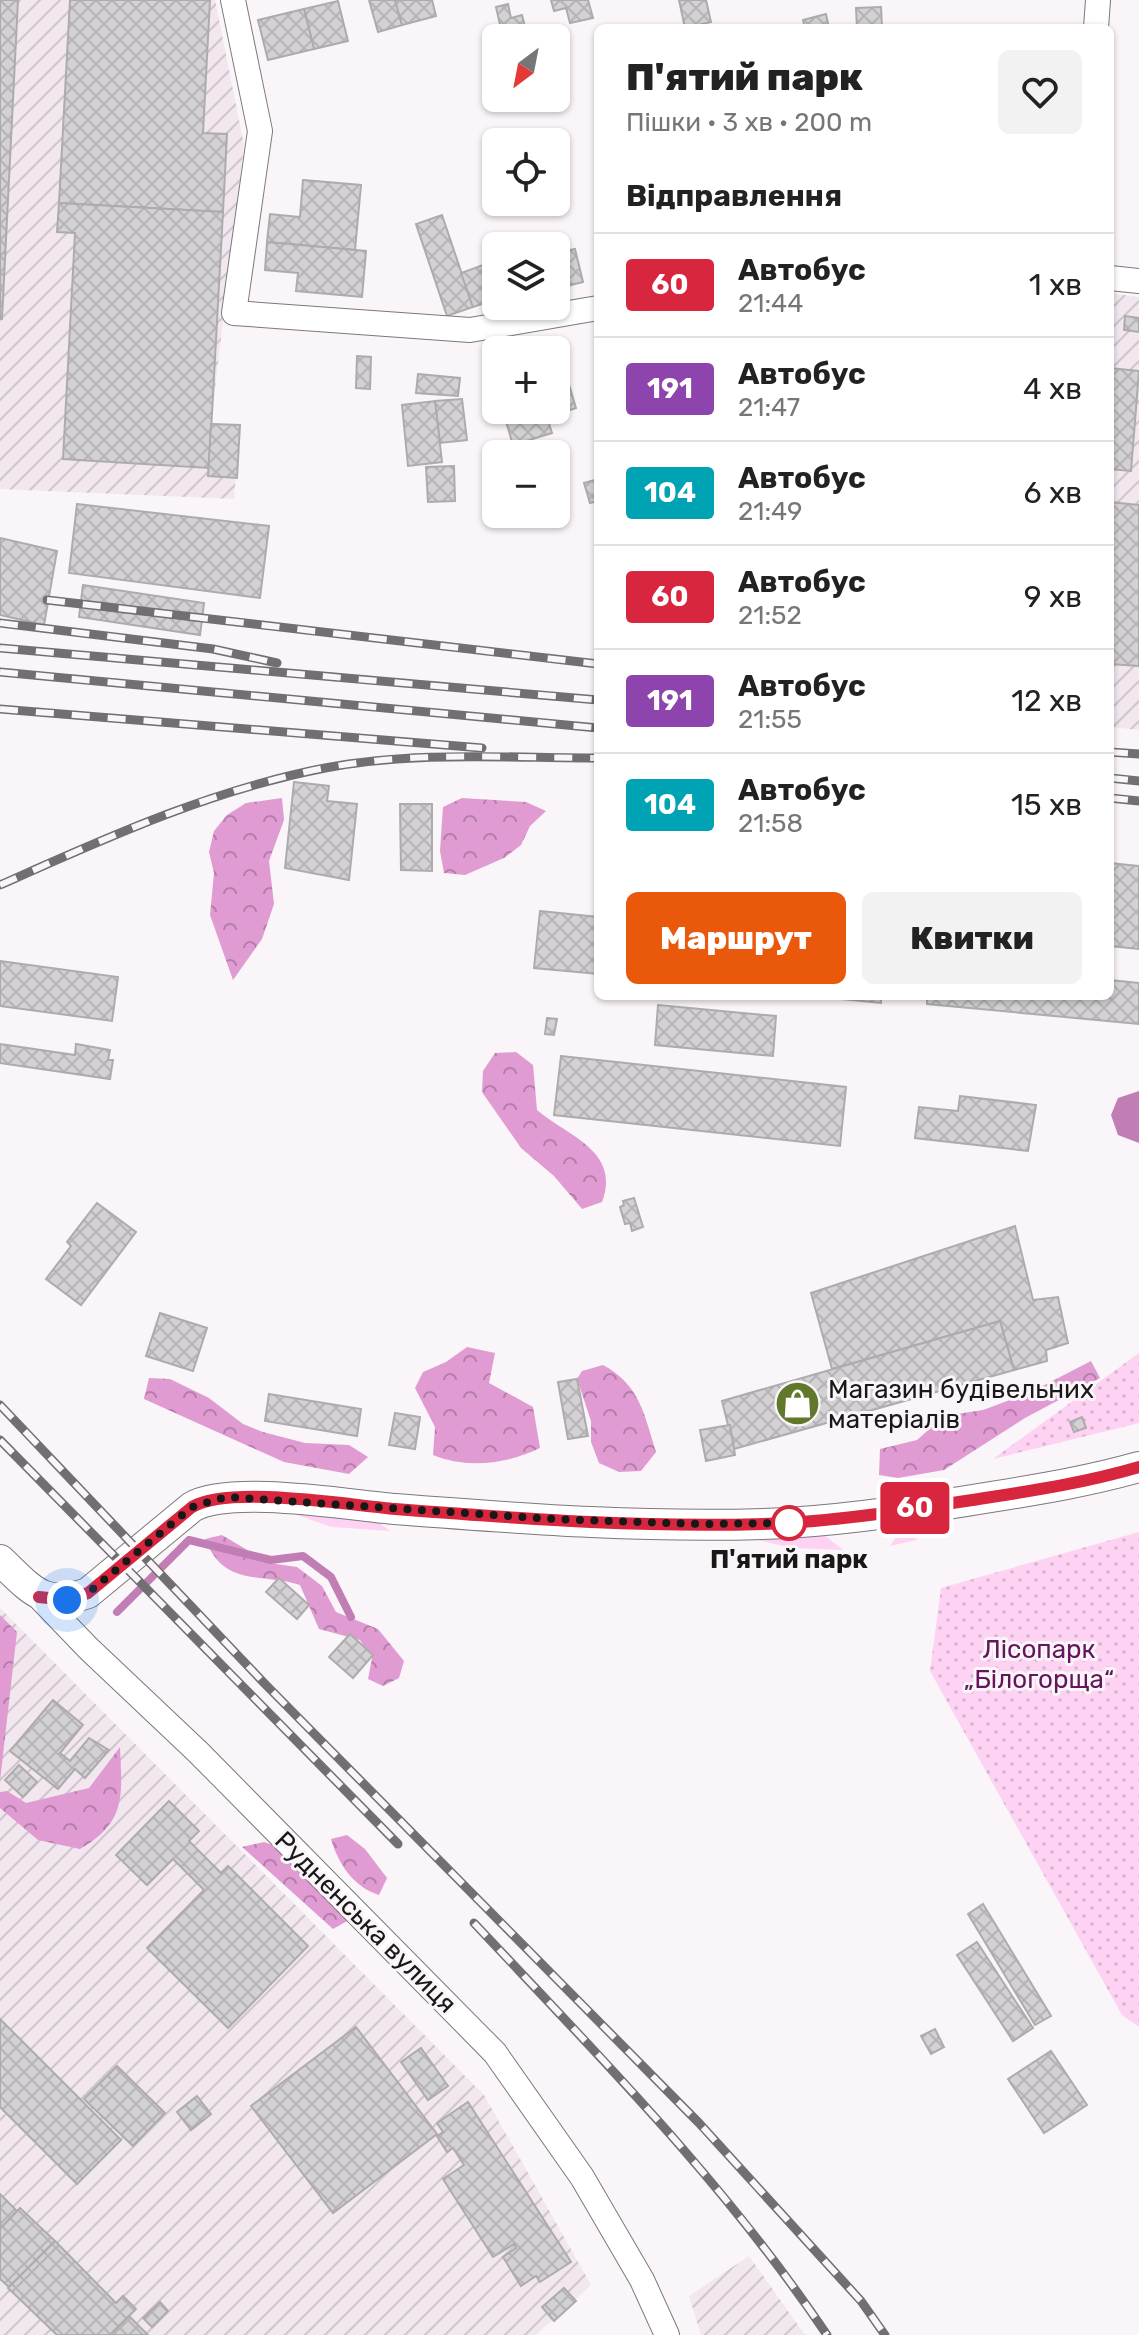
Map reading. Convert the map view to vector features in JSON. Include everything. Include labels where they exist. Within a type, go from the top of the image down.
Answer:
[{"type":"street","points":[[233,0],[260,131],[234,313],[470,330],[594,309]]},
{"type":"street","points":[[1096,24],[1098,0]]},
{"type":"street","points":[[1114,278],[1139,281]]},
{"type":"street","points":[[39,1597],[67,1600],[88,1593],[192,1507],[212,1499],[284,1500],[553,1519],[699,1524],[789,1523],[946,1504],[1094,1480],[1139,1467]]},
{"type":"street","name":"Рудненська вулиця","points":[[0,1560],[210,1764],[495,2053],[582,2177],[642,2280],[667,2335]]},
{"type":"shaded area","points":[[0,0],[215,0],[244,145],[211,423],[240,425],[234,499],[0,489]]},
{"type":"shaded area","points":[[1114,294],[1139,297],[1139,730],[1114,727]]},
{"type":"shaded area","points":[[1139,1091],[1139,1143],[1118,1135],[1111,1115],[1118,1098]]},
{"type":"shaded area","points":[[0,1608],[484,2095],[591,2285],[536,2335],[0,2335]]},
{"type":"shaded area","points":[[749,2256],[805,2335],[701,2335],[689,2296]]},
{"type":"green space","points":[[282,798],[284,820],[269,861],[274,904],[262,939],[233,980],[210,915],[214,873],[209,852],[214,831],[227,815],[246,803]]},
{"type":"green space","points":[[462,798],[526,802],[546,811],[530,826],[521,845],[504,858],[465,875],[444,873],[440,851],[443,807]]},
{"type":"green space","points":[[516,1052],[533,1065],[537,1110],[589,1147],[598,1158],[606,1185],[602,1202],[582,1209],[554,1176],[521,1148],[482,1092],[483,1071],[495,1053]]},
{"type":"green space","points":[[467,1347],[495,1353],[489,1383],[533,1407],[540,1448],[514,1458],[487,1463],[459,1462],[433,1455],[435,1427],[415,1388],[423,1372],[446,1362]]},
{"type":"green space","points":[[1139,1353],[1139,1423],[993,1459]]},
{"type":"green space","points":[[1091,1361],[1100,1378],[1025,1418],[944,1470],[898,1478],[879,1475],[880,1449],[917,1440],[944,1416],[983,1410],[1031,1392]]},
{"type":"green space","points":[[603,1365],[633,1391],[644,1413],[656,1452],[641,1471],[619,1472],[599,1463],[591,1442],[591,1421],[577,1379],[582,1371]]},
{"type":"green space","points":[[149,1378],[170,1379],[209,1398],[243,1424],[263,1432],[305,1443],[349,1445],[368,1457],[349,1474],[284,1462],[144,1399]]},
{"type":"green space","points":[[294,1514],[378,1522],[390,1531],[332,1527]]},
{"type":"green space","points":[[925,1520],[916,1540],[890,1546],[904,1526]]},
{"type":"green space","name":"Лісопарк „Білогорща“","points":[[1139,1532],[1139,2027],[1122,2015],[930,1671],[941,1588]]},
{"type":"green space","points":[[822,1533],[843,1550],[793,1548],[735,1535]]},
{"type":"green space","points":[[222,1535],[269,1563],[297,1567],[322,1586],[336,1612],[378,1629],[404,1661],[399,1678],[383,1686],[368,1679],[372,1658],[360,1640],[319,1629],[300,1585],[245,1576],[223,1565],[213,1555],[205,1539]]},
{"type":"green space","points":[[0,1615],[17,1632],[0,1781]]},
{"type":"green space","points":[[120,1747],[121,1793],[114,1818],[95,1839],[80,1849],[38,1840],[0,1808],[0,1792],[7,1791],[26,1803],[89,1788]]},
{"type":"green space","points":[[347,1835],[365,1849],[387,1878],[379,1895],[354,1880],[338,1857],[331,1839]]},
{"type":"green space","points":[[264,1842],[284,1849],[349,1920],[333,1929],[242,1847]]},
{"type":"building","points":[[0,0],[18,0],[2,319],[0,319]]},
{"type":"building","points":[[70,0],[210,0],[203,133],[227,134],[223,212],[59,203]]},
{"type":"building","points":[[369,0],[395,0],[402,25],[378,32]]},
{"type":"building","points":[[395,0],[432,0],[436,16],[402,25]]},
{"type":"building","points":[[551,0],[588,0],[593,18],[570,23],[566,8],[554,11]]},
{"type":"building","points":[[679,0],[706,0],[711,22],[684,24]]},
{"type":"building","points":[[338,1],[348,41],[314,49],[304,9]]},
{"type":"building","points":[[508,4],[511,18],[522,15],[524,24],[500,24],[496,7]]},
{"type":"building","points":[[881,7],[882,24],[857,24],[856,8]]},
{"type":"building","points":[[304,9],[314,49],[268,60],[258,20]]},
{"type":"building","points":[[826,14],[828,24],[804,24],[803,20]]},
{"type":"building","points":[[303,180],[361,185],[355,250],[267,242],[270,214],[300,217]]},
{"type":"building","points":[[59,203],[223,212],[209,468],[63,459],[75,233],[57,232]]},
{"type":"building","points":[[442,215],[473,307],[447,316],[416,224]]},
{"type":"building","points":[[267,242],[366,251],[362,297],[296,291],[298,273],[265,270]]},
{"type":"building","points":[[575,249],[583,282],[570,285],[570,250]]},
{"type":"building","points":[[482,265],[482,304],[473,307],[461,273]]},
{"type":"building","points":[[1125,316],[1139,318],[1139,332],[1124,330]]},
{"type":"building","points":[[357,356],[371,357],[370,389],[356,388]]},
{"type":"building","points":[[1114,368],[1139,371],[1131,471],[1114,469]]},
{"type":"building","points":[[418,374],[460,378],[458,396],[416,393]]},
{"type":"building","points":[[570,388],[576,408],[570,410]]},
{"type":"building","points":[[462,399],[467,440],[440,443],[435,401]]},
{"type":"building","points":[[435,401],[442,462],[408,466],[402,405]]},
{"type":"building","points":[[211,424],[240,425],[237,478],[208,476]]},
{"type":"building","points":[[507,424],[549,424],[552,433],[529,440],[512,440]]},
{"type":"building","points":[[454,466],[455,501],[428,502],[426,467]]},
{"type":"building","points":[[594,480],[594,502],[590,503],[584,483]]},
{"type":"building","points":[[1114,502],[1139,505],[1139,666],[1114,664]]},
{"type":"building","points":[[77,504],[269,526],[260,598],[69,573]]},
{"type":"building","points":[[0,538],[57,551],[44,625],[0,615]]},
{"type":"building","points":[[83,585],[204,603],[200,635],[79,617]]},
{"type":"building","points":[[294,782],[329,786],[327,801],[357,804],[349,880],[285,868]]},
{"type":"building","points":[[400,804],[432,804],[432,871],[401,870]]},
{"type":"building","points":[[1114,863],[1139,866],[1139,949],[1114,946]]},
{"type":"building","points":[[540,911],[594,917],[594,974],[534,968]]},
{"type":"building","points":[[0,961],[118,977],[112,1021],[0,1006]]},
{"type":"building","points":[[1114,980],[1139,983],[1139,1024],[927,1004],[927,1000],[1114,1000]]},
{"type":"building","points":[[851,1000],[881,1000],[881,1003]]},
{"type":"building","points":[[658,1005],[776,1016],[773,1056],[655,1045]]},
{"type":"building","points":[[547,1018],[557,1019],[554,1035],[545,1034]]},
{"type":"building","points":[[0,1044],[75,1055],[76,1044],[110,1050],[108,1060],[113,1060],[110,1079],[0,1063]]},
{"type":"building","points":[[561,1056],[846,1087],[840,1146],[554,1115]]},
{"type":"building","points":[[960,1096],[1036,1105],[1028,1151],[915,1138],[919,1107],[958,1111]]},
{"type":"building","points":[[634,1198],[643,1227],[632,1231],[630,1223],[625,1224],[620,1207],[624,1205],[623,1201]]},
{"type":"building","points":[[97,1203],[136,1232],[81,1305],[46,1279],[71,1246],[67,1242]]},
{"type":"building","points":[[1015,1226],[1033,1300],[1058,1297],[1068,1343],[1046,1350],[1047,1361],[1014,1370],[1000,1321],[832,1369],[811,1293]]},
{"type":"building","points":[[160,1313],[207,1328],[193,1371],[146,1356]]},
{"type":"building","points":[[1000,1321],[1014,1370],[734,1449],[722,1401]]},
{"type":"building","points":[[577,1379],[588,1436],[568,1439],[558,1382]]},
{"type":"building","points":[[269,1394],[361,1409],[357,1436],[265,1421]]},
{"type":"building","points":[[395,1413],[420,1417],[415,1449],[389,1445]]},
{"type":"building","points":[[1082,1417],[1086,1428],[1074,1432],[1070,1422]]},
{"type":"building","points":[[730,1425],[735,1455],[706,1461],[700,1430]]},
{"type":"building","points":[[279,1578],[309,1605],[297,1619],[266,1592]]},
{"type":"building","points":[[350,1634],[373,1655],[353,1678],[329,1657]]},
{"type":"building","points":[[53,1700],[83,1725],[60,1753],[70,1761],[89,1738],[109,1750],[85,1778],[75,1769],[58,1789],[10,1751]]},
{"type":"building","points":[[19,1765],[37,1782],[23,1797],[5,1780]]},
{"type":"building","points":[[169,1801],[199,1831],[189,1841],[221,1873],[228,1866],[308,1946],[228,2028],[147,1948],[204,1890],[173,1859],[147,1885],[116,1855]]},
{"type":"building","points":[[983,1904],[1051,2016],[1035,2025],[968,1914]]},
{"type":"building","points":[[977,1942],[1033,2028],[1013,2041],[957,1955]]},
{"type":"building","points":[[0,2019],[121,2140],[77,2184],[0,2107]]},
{"type":"building","points":[[356,2027],[437,2134],[333,2213],[251,2106]]},
{"type":"building","points":[[935,2029],[944,2047],[931,2054],[921,2036]]},
{"type":"building","points":[[421,2048],[448,2086],[428,2100],[401,2062]]},
{"type":"building","points":[[1051,2051],[1087,2105],[1044,2133],[1008,2079]]},
{"type":"building","points":[[117,2066],[165,2113],[133,2146],[84,2099]]},
{"type":"building","points":[[197,2096],[211,2114],[191,2130],[177,2112]]},
{"type":"building","points":[[468,2102],[571,2262],[540,2282],[536,2276],[521,2286],[503,2257],[516,2248],[514,2244],[493,2257],[443,2179],[464,2165],[453,2148],[447,2152],[437,2136],[443,2132],[437,2123]]},
{"type":"building","points":[[0,2194],[17,2211],[0,2229]]},
{"type":"building","points":[[20,2208],[55,2241],[9,2287],[0,2279],[0,2229]]},
{"type":"building","points":[[55,2241],[116,2303],[123,2296],[136,2309],[110,2335],[57,2335],[8,2288]]},
{"type":"building","points":[[564,2288],[576,2301],[554,2321],[542,2307]]},
{"type":"building","points":[[160,2302],[168,2311],[152,2327],[143,2318]]},
{"type":"building","points":[[129,2316],[148,2335],[110,2335]]},
{"type":"waterway","points":[[117,1612],[189,1540],[271,1560],[303,1556],[331,1577],[351,1617]]},
{"type":"railway","points":[[47,600],[594,664]]},
{"type":"railway","points":[[0,623],[213,649],[277,663]]},
{"type":"railway","points":[[0,648],[594,700]]},
{"type":"railway","points":[[0,672],[594,728]]},
{"type":"railway","points":[[0,709],[482,748]]},
{"type":"railway","points":[[1114,752],[1139,754]]},
{"type":"railway","points":[[0,885],[119,833],[200,802],[325,768],[427,757],[594,758]]},
{"type":"railway","points":[[1114,778],[1139,781]]},
{"type":"railway","points":[[1114,798],[1139,801]]},
{"type":"railway","points":[[0,1405],[266,1685],[699,2123],[861,2301],[885,2335]]},
{"type":"railway","points":[[0,1440],[398,1844]]},
{"type":"railway","points":[[474,1923],[614,2072],[703,2173],[788,2279],[827,2335]]},
{"type":"bus line","name":"60","points":[[39,1597],[67,1600],[88,1593],[192,1507],[202,1501],[226,1497],[553,1519],[699,1524],[789,1523],[946,1504],[1094,1480],[1139,1467]]},
{"type":"place","name":"Магазин будівельних матеріалів","points":[[797,1404]]},
{"type":"place","name":"П'ятий парк","points":[[789,1523]]},
{"type":"route","points":[[67,1600],[88,1593],[192,1507],[202,1501],[226,1497],[553,1519],[699,1524],[789,1523]]}]
